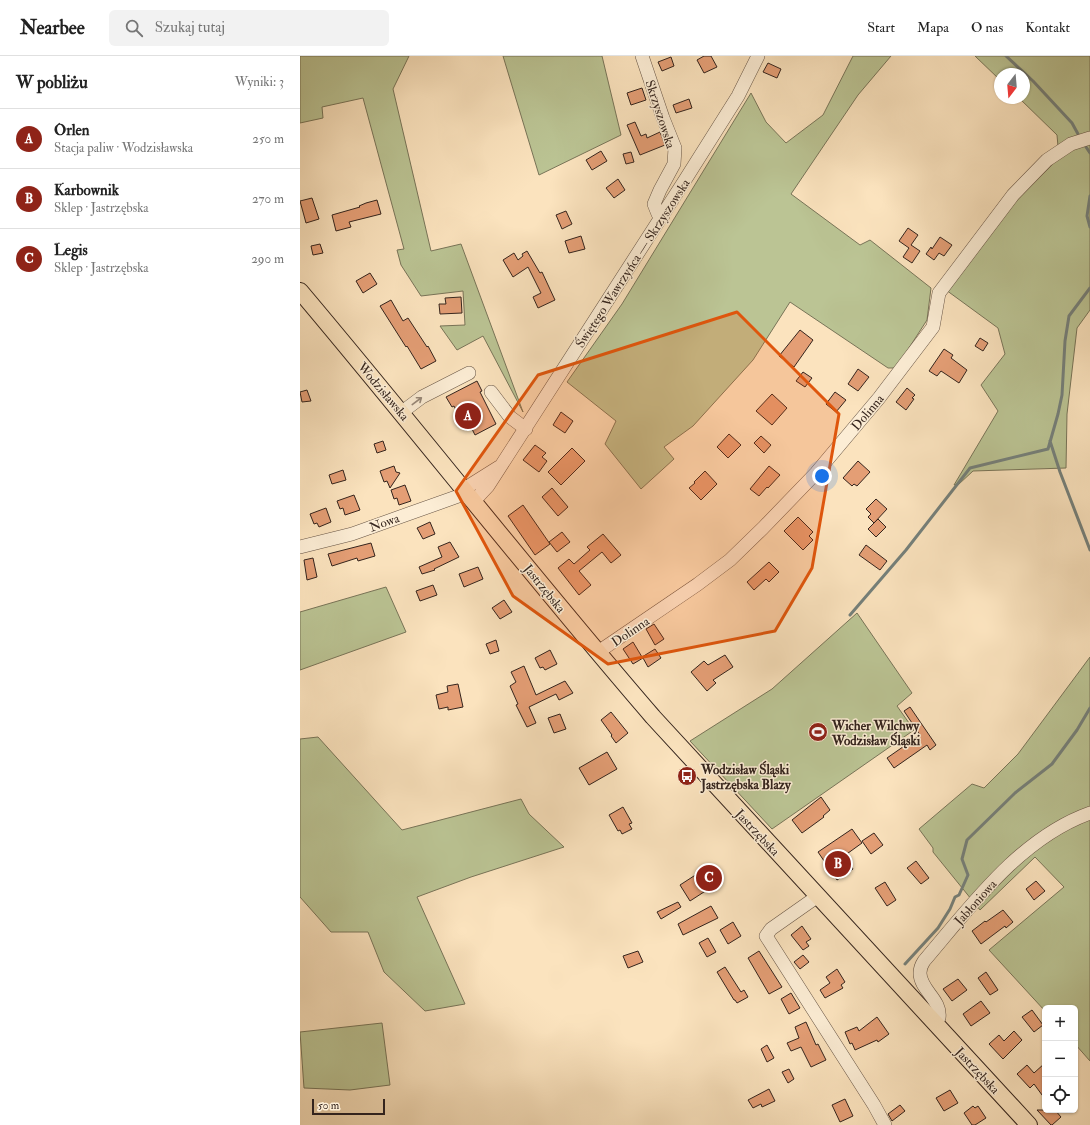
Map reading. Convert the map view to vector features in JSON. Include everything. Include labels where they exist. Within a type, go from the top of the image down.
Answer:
[{"type":"main road","name":"Wodzisławska","points":[[300,291],[402,412],[468,494]]},
{"type":"main road","name":"Jastrzębska","points":[[468,494],[598,652],[676,742],[1029,1125]]},
{"type":"street","name":"Skrzyszowska","points":[[642,56],[675,148],[674,164],[658,193],[654,204],[658,214],[663,216]]},
{"type":"street","name":"Świętego Wawrzyńca — Skrzyszowska","points":[[500,466],[526,429],[663,216],[738,96],[758,56]]},
{"type":"street","name":"Dolinna","points":[[598,652],[698,584],[730,560],[764,528],[816,473],[879,398],[933,327],[939,293],[1013,195],[1047,160],[1071,144],[1090,138]]},
{"type":"street","points":[[402,412],[422,396],[469,373]]},
{"type":"street","points":[[491,392],[510,417],[526,429]]},
{"type":"street","name":"Nowa","points":[[300,547],[352,534],[468,494],[500,466]]},
{"type":"street","name":"Jabłoniowa","points":[[934,1022],[939,1018],[940,1013],[936,1002],[923,984],[920,972],[924,961],[994,880],[1029,847],[1055,828],[1072,819],[1090,813]]},
{"type":"street","points":[[818,896],[771,929],[766,936],[874,1105],[885,1125]]},
{"type":"highlighted area","points":[[737,312],[839,414],[812,568],[775,631],[608,664],[513,596],[456,491],[538,375]]},
{"type":"green space","points":[[300,56],[409,56],[393,89],[431,251],[461,244],[523,412],[483,336],[457,350],[440,326],[465,325],[463,291],[421,296],[401,265],[397,250],[404,249],[363,98],[322,107],[323,118],[300,123]]},
{"type":"green space","points":[[503,56],[602,56],[621,135],[539,175]]},
{"type":"green space","points":[[853,56],[891,56],[858,95],[791,194],[860,245],[870,240],[931,288],[927,320],[896,368],[888,368],[790,302],[753,360],[693,426],[664,447],[674,459],[641,489],[605,444],[616,421],[567,382],[622,304],[751,93],[766,122],[786,143],[823,115]]},
{"type":"green space","points":[[975,56],[1090,56],[1090,310],[1077,328],[1067,414],[1066,468],[973,471],[959,484],[954,485],[998,411],[981,385],[1005,354],[998,328],[946,290],[1007,208],[1059,158],[1057,135],[1025,104],[1030,104],[1030,68],[994,68],[994,74]]},
{"type":"green space","points":[[386,587],[406,632],[300,670],[300,612]]},
{"type":"green space","name":"Wicher Wilchwy Wodzisław Śląski","points":[[857,613],[912,693],[897,706],[914,730],[772,829],[690,741],[772,689]]},
{"type":"green space","points":[[1090,657],[1090,1061],[1078,1047],[1078,1005],[1042,1005],[1042,1008],[989,950],[1064,887],[1035,857],[980,910],[933,852],[933,848],[919,829],[972,784],[984,788],[1018,754]]},
{"type":"green space","points":[[318,737],[402,830],[521,799],[529,814],[564,847],[471,877],[417,897],[465,1004],[425,1011],[384,972],[368,932],[331,932],[300,897],[300,739]]},
{"type":"green space","points":[[382,1023],[390,1085],[350,1090],[304,1088],[300,1032]]},
{"type":"building","points":[[704,56],[711,56],[717,67],[704,73],[697,60]]},
{"type":"building","points":[[671,57],[674,66],[662,71],[658,62]]},
{"type":"building","points":[[768,63],[781,69],[777,78],[763,72]]},
{"type":"building","points":[[642,88],[646,100],[631,105],[627,93]]},
{"type":"building","points":[[689,99],[692,108],[676,113],[673,105]]},
{"type":"building","points":[[635,122],[641,136],[646,134],[647,138],[660,132],[665,145],[640,155],[627,125]]},
{"type":"building","points":[[601,151],[607,161],[592,170],[586,160]]},
{"type":"building","points":[[631,152],[634,162],[626,164],[623,154]]},
{"type":"building","points":[[618,179],[625,190],[614,198],[606,188]]},
{"type":"building","points":[[312,198],[319,219],[306,223],[300,201]]},
{"type":"building","points":[[377,200],[381,214],[349,222],[351,227],[336,231],[332,215],[360,207],[359,206],[366,203]]},
{"type":"building","points":[[566,211],[572,224],[562,229],[556,215]]},
{"type":"building","points":[[908,228],[918,235],[911,245],[920,251],[912,263],[903,257],[909,248],[899,241]]},
{"type":"building","points":[[581,236],[585,249],[569,253],[565,241]]},
{"type":"building","points":[[940,237],[952,245],[944,256],[939,253],[934,260],[926,254],[931,247],[932,249]]},
{"type":"building","points":[[320,244],[323,253],[313,255],[311,246]]},
{"type":"building","points":[[527,251],[540,273],[542,272],[555,300],[538,308],[533,297],[541,293],[528,267],[513,277],[503,260],[514,253],[518,260],[523,256],[522,254]]},
{"type":"building","points":[[370,273],[377,284],[363,293],[356,281]]},
{"type":"building","points":[[461,297],[462,313],[440,314],[439,304],[446,304],[445,298]]},
{"type":"building","points":[[391,300],[403,321],[408,318],[427,347],[428,346],[436,361],[421,369],[380,306]]},
{"type":"building","points":[[800,330],[813,340],[794,367],[779,356]]},
{"type":"building","points":[[980,338],[988,343],[983,351],[975,346]]},
{"type":"building","points":[[944,349],[953,355],[951,358],[967,370],[959,383],[941,371],[937,376],[929,371]]},
{"type":"building","points":[[858,369],[869,377],[858,391],[848,384]]},
{"type":"building","points":[[803,372],[812,378],[805,387],[796,381]]},
{"type":"building","points":[[477,381],[482,391],[480,392],[496,424],[475,435],[471,427],[466,430],[454,406],[452,407],[446,397]]},
{"type":"building","points":[[907,388],[915,395],[912,398],[914,399],[906,410],[896,402]]},
{"type":"building","points":[[307,390],[311,401],[302,402],[300,392]]},
{"type":"building","points":[[835,392],[846,400],[836,412],[826,404]]},
{"type":"building","points":[[772,394],[787,408],[772,425],[756,411]]},
{"type":"building","points":[[561,412],[573,421],[565,433],[553,425]]},
{"type":"building","points":[[729,434],[741,445],[728,458],[717,447]]},
{"type":"building","points":[[761,436],[771,445],[764,453],[754,443]]},
{"type":"building","points":[[383,441],[386,450],[377,453],[374,444]]},
{"type":"building","points":[[535,445],[546,453],[542,457],[547,461],[539,472],[523,460]]},
{"type":"building","points":[[572,448],[585,461],[561,485],[548,472]]},
{"type":"building","points":[[858,461],[870,472],[857,486],[854,484],[852,486],[843,478]]},
{"type":"building","points":[[394,466],[396,472],[400,473],[390,488],[387,481],[384,482],[380,471]]},
{"type":"building","points":[[769,466],[780,475],[759,496],[750,489]]},
{"type":"building","points":[[343,470],[346,480],[332,484],[329,475]]},
{"type":"building","points":[[705,471],[717,484],[701,500],[689,488]]},
{"type":"building","points":[[405,485],[411,501],[399,505],[397,498],[394,499],[391,490]]},
{"type":"building","points":[[552,488],[568,507],[558,516],[542,497]]},
{"type":"building","points":[[354,495],[360,510],[345,515],[343,508],[340,509],[337,501]]},
{"type":"building","points":[[876,499],[887,509],[874,523],[868,517],[871,514],[866,509]]},
{"type":"building","points":[[523,505],[550,544],[535,555],[508,516]]},
{"type":"building","points":[[326,508],[331,522],[319,527],[317,523],[314,524],[310,514]]},
{"type":"building","points":[[798,517],[813,532],[809,536],[813,540],[803,550],[784,531]]},
{"type":"building","points":[[878,519],[886,527],[876,537],[868,529]]},
{"type":"building","points":[[430,522],[435,534],[423,539],[417,528]]},
{"type":"building","points":[[562,532],[570,542],[557,552],[549,542]]},
{"type":"building","points":[[603,534],[621,555],[611,563],[602,552],[579,571],[591,585],[579,595],[558,568],[569,559],[574,564],[590,550],[587,547]]},
{"type":"building","points":[[450,542],[459,557],[434,569],[435,570],[422,574],[419,567],[442,557],[438,547]]},
{"type":"building","points":[[371,543],[375,556],[358,561],[357,558],[332,566],[328,554]]},
{"type":"building","points":[[866,545],[887,561],[880,570],[859,555]]},
{"type":"building","points":[[313,558],[317,577],[307,580],[304,560]]},
{"type":"building","points":[[769,562],[779,572],[769,582],[766,579],[754,590],[747,582]]},
{"type":"building","points":[[478,567],[483,579],[464,587],[459,574]]},
{"type":"building","points":[[433,585],[437,595],[420,601],[416,591]]},
{"type":"building","points":[[504,600],[512,612],[500,619],[492,608]]},
{"type":"building","points":[[654,624],[664,639],[655,645],[646,629]]},
{"type":"building","points":[[496,640],[499,651],[490,654],[486,644]]},
{"type":"building","points":[[633,642],[642,657],[655,649],[661,658],[648,667],[643,658],[633,664],[623,649]]},
{"type":"building","points":[[550,650],[557,664],[545,670],[543,667],[540,668],[535,658]]},
{"type":"building","points":[[725,655],[733,667],[713,680],[716,683],[707,691],[691,672],[704,661],[708,665]]},
{"type":"building","points":[[524,666],[536,695],[565,681],[573,693],[559,700],[556,694],[529,707],[536,723],[527,727],[516,705],[518,704],[510,686],[516,682],[511,672]]},
{"type":"building","points":[[458,684],[463,707],[448,710],[448,707],[439,709],[436,695],[448,692],[447,686]]},
{"type":"building","points":[[910,707],[936,745],[930,750],[927,745],[894,768],[887,758],[920,735],[904,711]]},
{"type":"building","points":[[611,712],[628,733],[616,743],[601,720]]},
{"type":"building","points":[[560,714],[566,729],[554,733],[548,718]]},
{"type":"building","points":[[607,752],[617,769],[589,785],[579,768]]},
{"type":"building","points":[[821,797],[830,810],[823,816],[824,817],[802,833],[792,820]]},
{"type":"building","points":[[623,807],[632,823],[629,824],[632,829],[622,834],[620,830],[618,831],[609,815]]},
{"type":"building","points":[[852,829],[862,843],[844,856],[853,869],[837,880],[818,852]]},
{"type":"building","points":[[874,833],[883,845],[871,854],[862,841]]},
{"type":"building","points":[[916,861],[929,878],[921,884],[907,868]]},
{"type":"building","points":[[697,874],[707,890],[690,901],[680,885]]},
{"type":"building","points":[[1036,881],[1045,891],[1034,900],[1026,889]]},
{"type":"building","points":[[885,882],[896,900],[887,906],[875,888]]},
{"type":"building","points":[[678,902],[681,907],[661,919],[657,912]]},
{"type":"building","points":[[711,906],[718,918],[683,935],[678,924]]},
{"type":"building","points":[[1003,910],[1013,922],[1006,928],[1005,926],[981,944],[972,931]]},
{"type":"building","points":[[733,922],[741,936],[728,944],[720,930]]},
{"type":"building","points":[[802,926],[811,939],[806,942],[809,946],[803,950],[791,935]]},
{"type":"building","points":[[708,938],[716,952],[707,957],[699,943]]},
{"type":"building","points":[[638,951],[643,962],[628,968],[623,956]]},
{"type":"building","points":[[759,951],[782,987],[769,994],[748,958]]},
{"type":"building","points":[[803,955],[809,962],[800,969],[794,962]]},
{"type":"building","points":[[725,967],[741,992],[744,990],[748,997],[737,1003],[717,972]]},
{"type":"building","points":[[837,969],[845,982],[841,985],[843,988],[825,998],[820,990],[830,983],[826,977]]},
{"type":"building","points":[[986,972],[998,990],[990,995],[978,978]]},
{"type":"building","points":[[958,979],[967,990],[952,1001],[943,989]]},
{"type":"building","points":[[791,993],[800,1008],[789,1014],[781,999]]},
{"type":"building","points":[[981,1001],[990,1013],[971,1026],[963,1014]]},
{"type":"building","points":[[1032,1010],[1042,1026],[1034,1032],[1022,1017]]},
{"type":"building","points":[[877,1017],[889,1034],[878,1042],[877,1040],[855,1050],[852,1043],[850,1044],[845,1032],[857,1027],[859,1031]]},
{"type":"building","points":[[806,1022],[816,1045],[818,1044],[826,1060],[811,1067],[801,1047],[791,1051],[787,1043],[799,1038],[795,1027]]},
{"type":"building","points":[[1014,1031],[1022,1040],[1003,1059],[989,1044],[999,1035],[1004,1041]]},
{"type":"building","points":[[767,1045],[774,1058],[767,1062],[761,1049]]},
{"type":"building","points":[[1027,1065],[1034,1073],[1042,1066],[1042,1095],[1034,1084],[1030,1088],[1017,1074]]},
{"type":"building","points":[[789,1069],[794,1079],[788,1083],[782,1072]]},
{"type":"building","points":[[769,1089],[775,1101],[762,1107],[761,1104],[753,1108],[748,1100]]},
{"type":"building","points":[[950,1090],[958,1103],[944,1111],[936,1098]]},
{"type":"building","points":[[845,1099],[853,1116],[840,1122],[832,1105]]},
{"type":"building","points":[[900,1105],[905,1111],[892,1121],[888,1114]]},
{"type":"building","points":[[973,1106],[975,1108],[978,1106],[986,1118],[975,1125],[972,1125],[964,1113]]},
{"type":"building","points":[[1037,1110],[1042,1110],[1042,1113],[1058,1113],[1061,1117],[1051,1125]]},
{"type":"waterway","points":[[1006,56],[1033,81],[1072,123],[1078,134]]},
{"type":"waterway","points":[[1084,144],[1090,153]]},
{"type":"waterway","points":[[1090,196],[1087,216],[1090,227]]},
{"type":"waterway","points":[[850,615],[906,550],[970,468],[1048,449],[1062,395],[1065,341],[1069,316],[1090,288]]},
{"type":"waterway","points":[[1050,441],[1060,472],[1090,550]]},
{"type":"waterway","points":[[905,964],[938,928],[950,909],[955,897],[959,895],[968,875],[962,859],[967,840],[1015,793],[1052,764],[1077,730],[1090,708]]},
{"type":"place","name":"Orlen","points":[[468,416]]},
{"type":"place","name":"Wicher Wilchwy Wodzisław Śląski","points":[[818,732]]},
{"type":"place","name":"Wodzisław Śląski Jastrzębska Blazy","points":[[687,776]]},
{"type":"place","name":"Karbownik","points":[[838,864]]},
{"type":"place","name":"Legis","points":[[709,878]]}]
